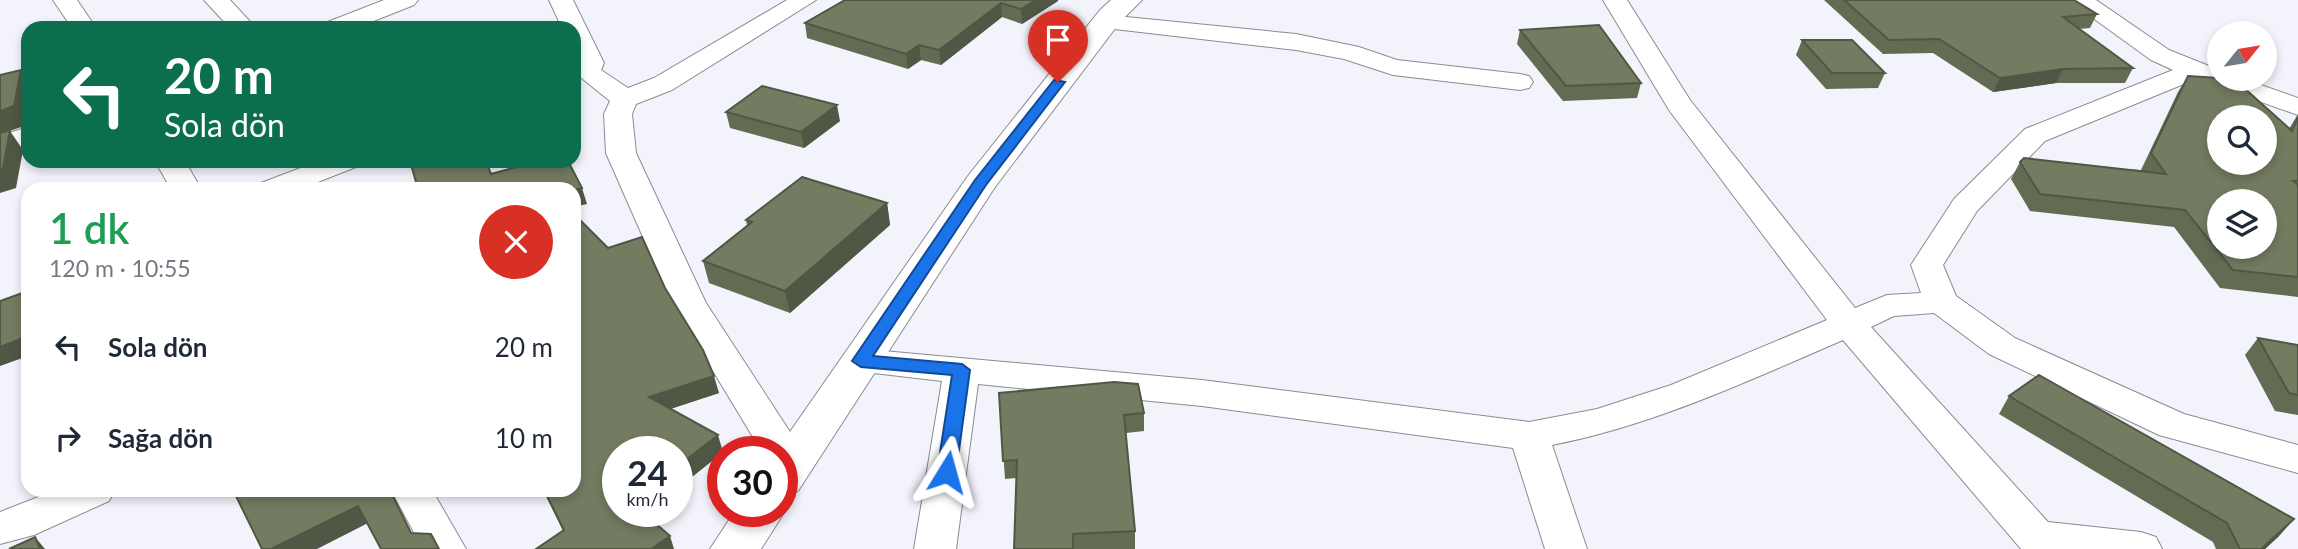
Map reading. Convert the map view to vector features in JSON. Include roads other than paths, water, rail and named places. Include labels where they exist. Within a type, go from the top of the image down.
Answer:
[{"type":"street","points":[[65,0],[79,21]]},
{"type":"street","points":[[216,0],[237,21]]},
{"type":"street","points":[[352,21],[406,0]]},
{"type":"street","points":[[561,0],[571,21]]},
{"type":"street","points":[[766,436],[689,303],[621,153],[618,114],[625,99],[663,83],[804,0]]},
{"type":"street","points":[[1615,0],[1679,104],[1849,324],[2042,543],[2141,549]]},
{"type":"street","points":[[2080,0],[2160,55],[2207,74]]},
{"type":"street","points":[[798,456],[980,183],[1117,11],[1232,33],[1296,41],[1350,52],[1393,67],[1520,82]]},
{"type":"street","points":[[581,41],[591,62],[581,74],[625,99]]},
{"type":"street","points":[[2207,77],[2035,135],[1965,206],[1927,265],[1941,302],[2003,345],[2173,425],[2298,459]]},
{"type":"street","points":[[2253,91],[2298,107]]},
{"type":"street","points":[[0,145],[21,138]]},
{"type":"street","points":[[290,182],[328,168]]},
{"type":"street","points":[[861,361],[1202,393],[1529,436],[1601,422],[1684,394],[1886,306],[1941,302]]},
{"type":"street","points":[[935,549],[962,370]]},
{"type":"street","points":[[1529,436],[1566,549]]},
{"type":"street","points":[[0,528],[19,524],[79,497]]},
{"type":"street","points":[[415,497],[445,549]]},
{"type":"street","points":[[735,549],[750,527]]}]
